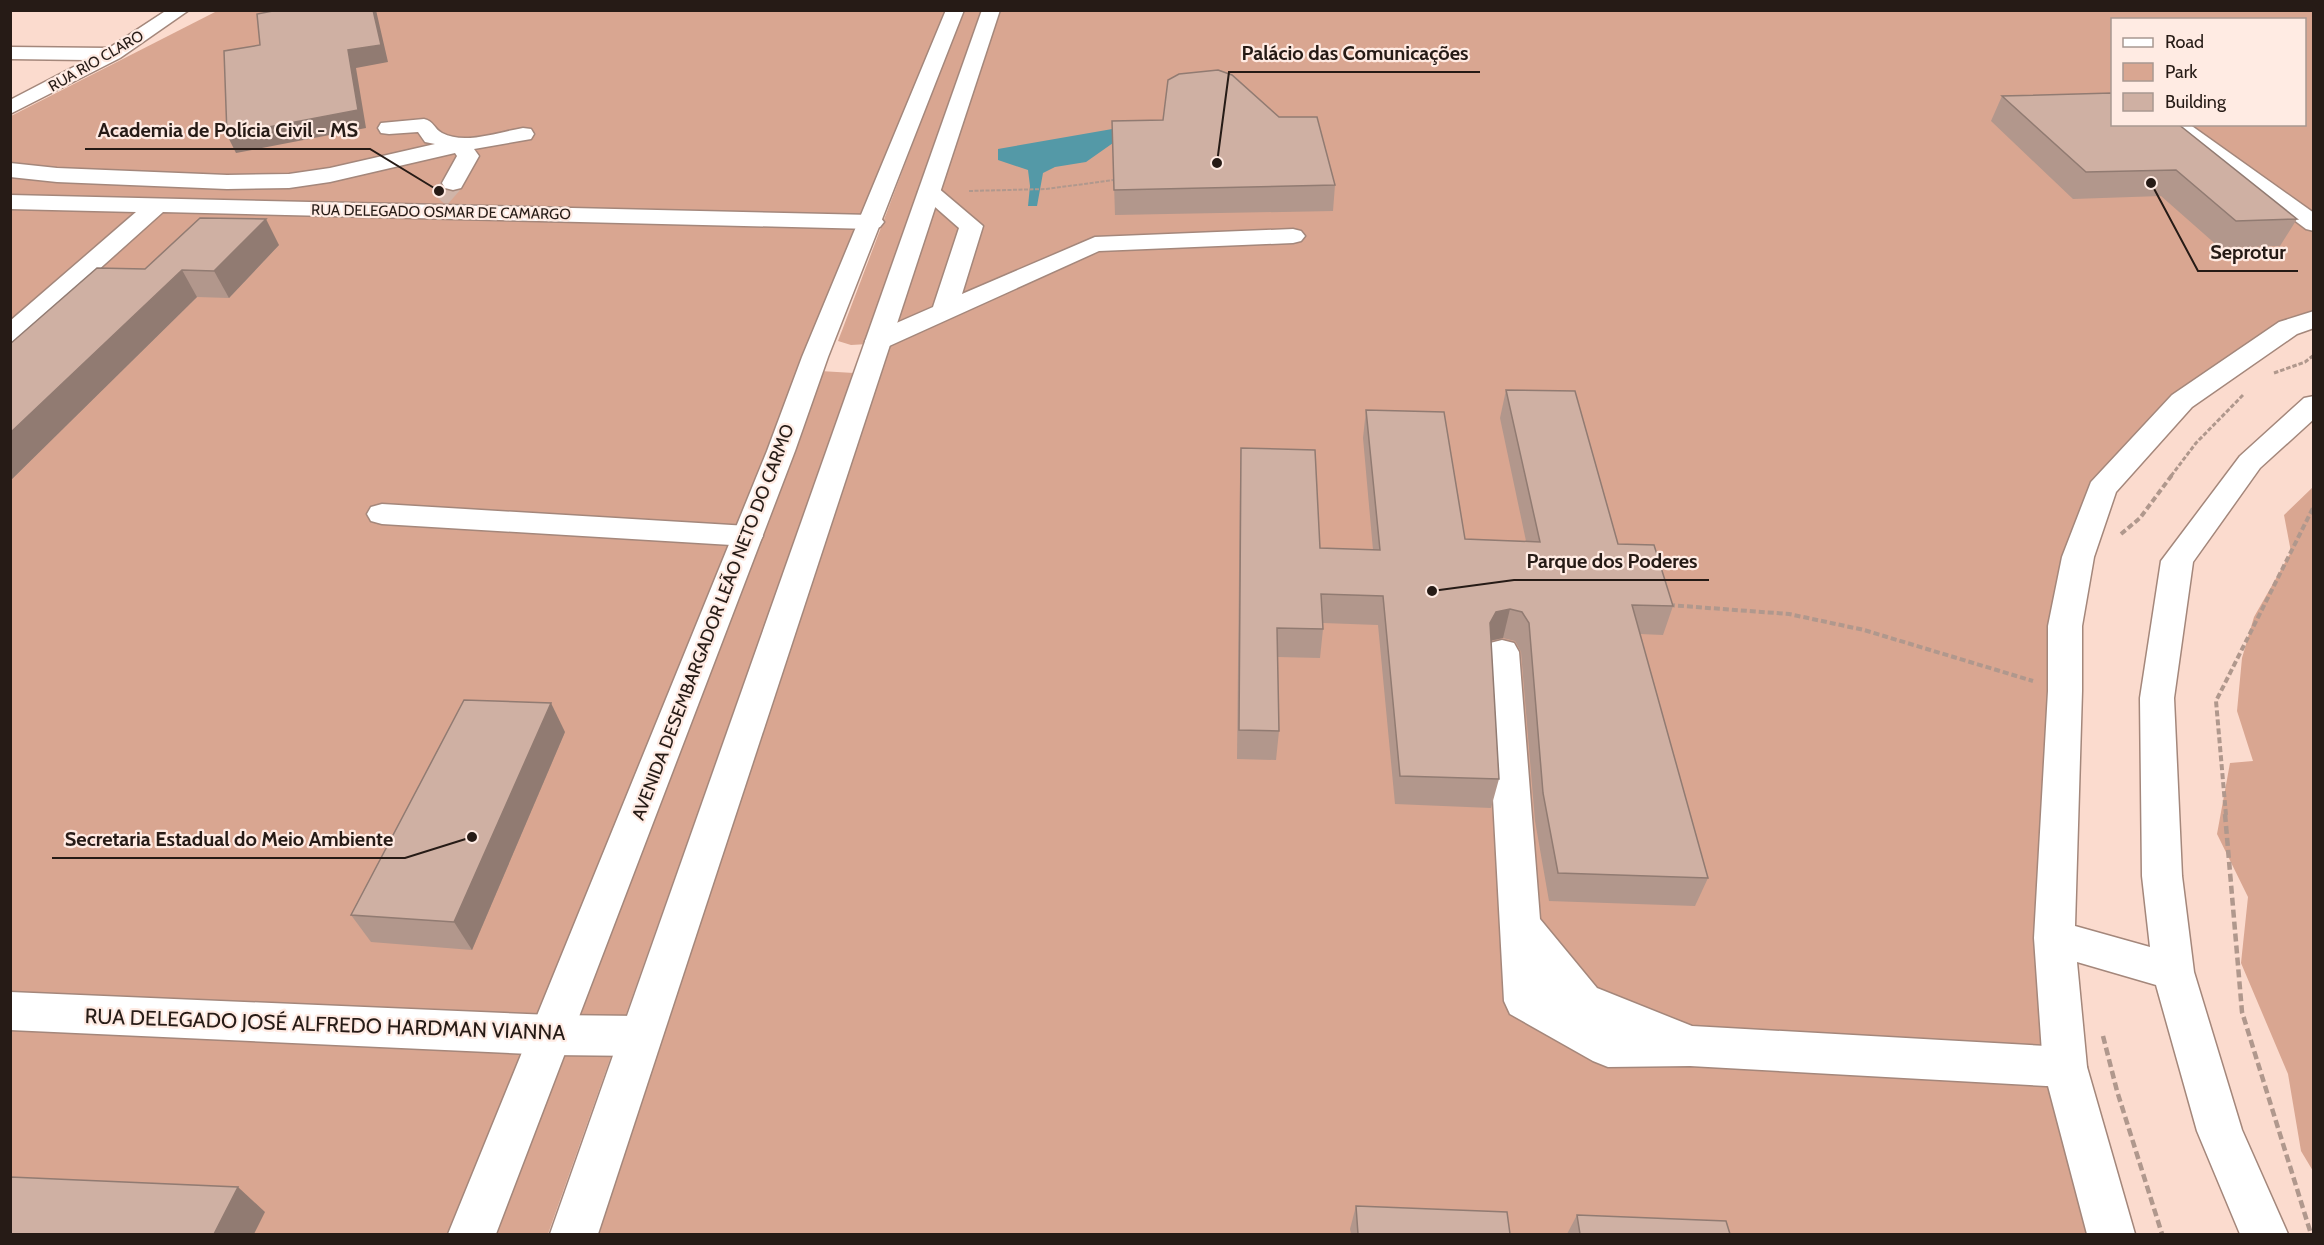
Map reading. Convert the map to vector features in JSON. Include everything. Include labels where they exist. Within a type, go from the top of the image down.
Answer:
[{"type":"main road","name":"RUA RIO CLARO","points":[[10,108],[112,54],[180,10]]},
{"type":"main road","name":"AVENIDA DESEMBARGADOR LEÃO NETO DO CARMO","points":[[574,1234],[640,1036],[851,354],[872,222],[955,10]]},
{"type":"main road","name":"AVENIDA DESEMBARGADOR LEÃO NETO DO CARMO","points":[[479,1218],[748,536],[851,354],[929,192],[991,10]]},
{"type":"main road","points":[[77,54],[104,35]]},
{"type":"main road","points":[[10,53],[112,54]]},
{"type":"main road","points":[[30,120],[50,108]]},
{"type":"main road","points":[[389,128],[424,125],[434,137],[460,145],[468,156],[441,198]]},
{"type":"main road","points":[[2185,130],[2313,224]]},
{"type":"main road","points":[[10,170],[57,176],[227,182],[289,181],[330,175],[460,145],[523,134]]},
{"type":"main road","points":[[376,210],[396,185],[412,156]]},
{"type":"main road","points":[[929,192],[971,226],[944,312]]},
{"type":"main road","name":"RUA DELEGADO OSMAR DE CAMARGO","points":[[10,202],[376,210],[441,198],[872,222]]},
{"type":"main road","points":[[10,335],[158,205]]},
{"type":"main road","points":[[851,354],[1095,244],[1293,236]]},
{"type":"main road","points":[[2111,1234],[2066,1067],[2054,938],[2065,691],[2065,626],[2078,557],[2102,489],[2182,401],[2288,328],[2313,319]]},
{"type":"main road","points":[[2264,1234],[2220,1131],[2173,972],[2162,876],[2157,698],[2176,561],[2250,462],[2313,404]]},
{"type":"main road","points":[[381,514],[748,536]]},
{"type":"main road","points":[[1502,652],[1525,1001],[1608,1047],[1690,1046],[2066,1067]]},
{"type":"main road","points":[[2054,938],[2173,972]]},
{"type":"main road","name":"RUA DELEGADO JOSÉ ALFREDO HARDMAN VIANNA","points":[[10,1011],[552,1035],[640,1036]]},
{"type":"main road","points":[[455,1234],[479,1218]]},
{"type":"path","points":[[929,192],[1046,189],[1114,180]]},
{"type":"path","points":[[2311,1234],[2242,1012],[2216,701],[2313,506]]},
{"type":"path","points":[[1665,605],[1790,614],[1864,630],[2065,691]]},
{"type":"path","points":[[2101,1026],[2117,1091],[2162,1234]]},
{"type":"green space","points":[[217,11],[955,11],[472,1234],[11,1234],[11,116]]},
{"type":"green space","points":[[963,11],[985,11],[868,344],[851,345],[838,341]]},
{"type":"green space","points":[[991,11],[2313,11],[2313,319],[2182,401],[2102,489],[2078,557],[2054,938],[2099,1194],[2111,1234],[574,1234]]},
{"type":"green space","points":[[820,371],[854,373],[548,1234],[486,1234],[563,1027]]},
{"type":"green space","points":[[2313,487],[2313,1171],[2301,1151],[2288,1074],[2241,963],[2248,897],[2217,834],[2230,763],[2253,761],[2237,711],[2242,658],[2254,617],[2291,552],[2284,515]]},
{"type":"water","points":[[1210,112],[1113,143],[1086,162],[1055,167],[1043,173],[1037,206],[1028,206],[1030,186],[1028,170],[998,160],[998,149]]},
{"type":"building","points":[[278,10],[373,10],[381,45],[348,50],[358,110],[227,135],[224,51],[260,45],[257,14]]},
{"type":"building","points":[[1218,70],[1232,75],[1279,117],[1317,117],[1335,185],[1114,190],[1112,121],[1163,120],[1168,80],[1179,74]]},
{"type":"building","points":[[2111,93],[2111,126],[2181,126],[2297,219],[2236,221],[2176,170],[2086,172],[2002,96]]},
{"type":"building","points":[[200,218],[266,219],[214,271],[182,270],[10,433],[10,344],[97,268],[145,269]]},
{"type":"building","points":[[1506,390],[1575,391],[1618,544],[1654,545],[1673,606],[1632,605],[1708,878],[1558,873],[1543,793],[1529,623],[1522,612],[1510,609],[1496,612],[1490,623],[1499,779],[1400,776],[1383,596],[1321,594],[1323,629],[1277,628],[1279,731],[1239,730],[1241,448],[1315,450],[1320,548],[1380,550],[1366,410],[1444,412],[1465,539],[1540,542]]},
{"type":"building","points":[[464,700],[551,703],[454,922],[351,915]]},
{"type":"building","points":[[10,1177],[238,1187],[214,1234],[10,1234]]},
{"type":"building","points":[[1356,1206],[1507,1212],[1510,1234],[1358,1234]]},
{"type":"building","points":[[1577,1215],[1726,1221],[1730,1234],[1580,1234]]},
{"type":"tunnel","points":[[439,199],[453,183]]},
{"type":"place","name":"Palácio das Comunicações","points":[[1217,163]]},
{"type":"place","name":"Seprotur","points":[[2151,183]]},
{"type":"place","name":"Academia de Polícia Civil - MS","points":[[439,191]]},
{"type":"place","name":"Parque dos Poderes","points":[[1432,591]]},
{"type":"place","name":"Secretaria Estadual do Meio Ambiente","points":[[472,837]]}]
